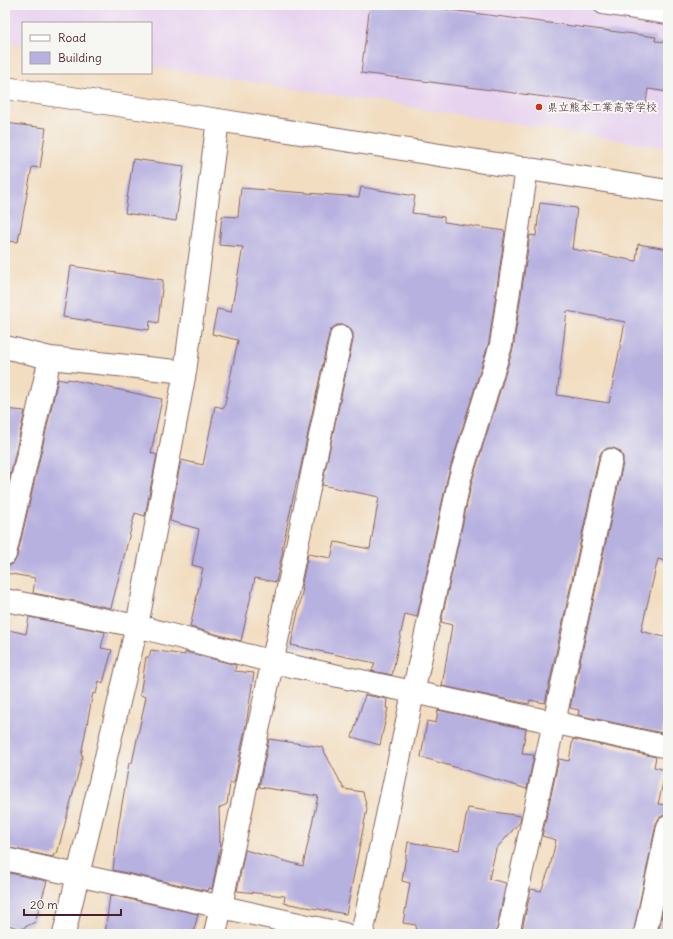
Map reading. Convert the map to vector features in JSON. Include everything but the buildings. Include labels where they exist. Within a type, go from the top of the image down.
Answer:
[{"type":"street","points":[[5,88],[668,190]]},
{"type":"street","points":[[64,934],[137,626],[185,372],[218,120]]},
{"type":"street","points":[[362,934],[460,478],[501,345],[527,168]]},
{"type":"street","points":[[215,934],[341,336]]},
{"type":"street","points":[[5,347],[50,358],[185,372]]},
{"type":"street","points":[[5,554],[50,358]]},
{"type":"street","points":[[508,934],[611,460]]},
{"type":"street","points":[[5,600],[137,626],[272,662],[668,747]]},
{"type":"street","points":[[645,934],[668,827]]},
{"type":"street","points":[[5,859],[344,934]]},
{"type":"lane","points":[[603,5],[668,15]]},
{"type":"shaded area","name":"県立熊本工業高等学校","points":[[5,5],[668,5],[668,148],[152,66],[152,22],[22,22],[22,45],[5,42]]},
{"type":"place","name":"県立熊本工業高等学校","points":[[539,107]]}]
